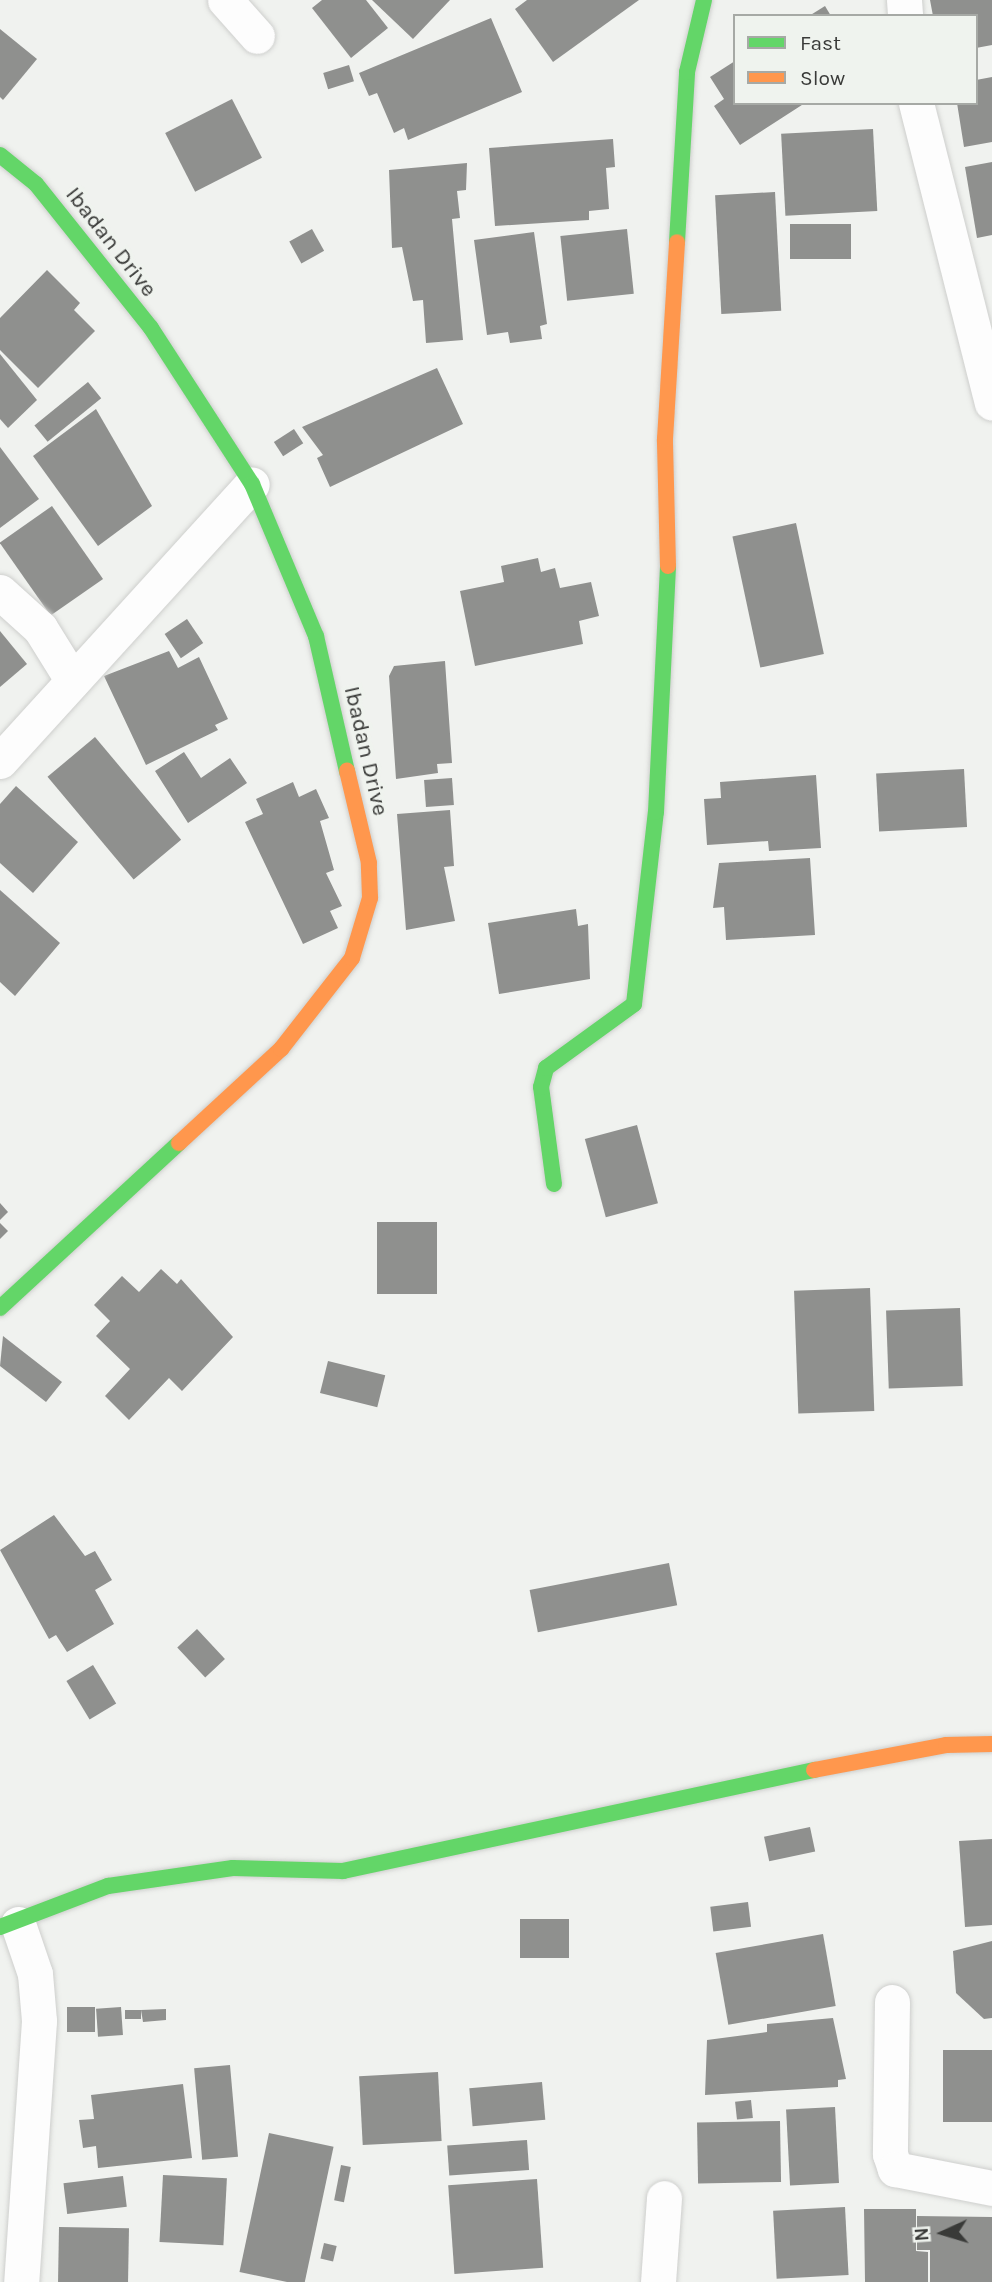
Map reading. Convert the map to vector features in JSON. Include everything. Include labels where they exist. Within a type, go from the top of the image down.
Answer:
[{"type":"street","points":[[225,0],[257,36]]},
{"type":"street","points":[[554,1184],[541,1087],[546,1068],[634,1004],[656,812],[668,560],[665,439],[686,85],[704,0]]},
{"type":"street","points":[[917,105],[992,403]]},
{"type":"street","name":"Ibadan Drive","points":[[0,155],[36,184],[151,328],[252,484],[316,636],[369,863],[363,928],[352,958],[281,1049],[0,1308]]},
{"type":"street","points":[[0,761],[252,484]]},
{"type":"street","points":[[0,592],[40,628],[73,681]]},
{"type":"street","points":[[21,2282],[39,2021],[35,1974],[9,1926],[107,1886],[233,1868],[343,1871],[659,1799],[946,1745],[992,1744]]},
{"type":"street","points":[[892,2002],[890,2154],[895,2169],[992,2188]]},
{"type":"street","points":[[657,2282],[664,2198]]},
{"type":"building","points":[[322,0],[366,0],[388,28],[351,58],[312,8]]},
{"type":"building","points":[[372,0],[450,0],[413,39]]},
{"type":"building","points":[[527,0],[639,0],[553,62],[515,9]]},
{"type":"building","points":[[930,0],[992,0],[992,45],[978,48],[978,14],[933,14]]},
{"type":"building","points":[[825,6],[830,14],[812,14]]},
{"type":"building","points":[[491,18],[522,92],[408,140],[404,128],[394,133],[377,93],[369,96],[359,73]]},
{"type":"building","points":[[0,29],[37,59],[3,100],[0,97]]},
{"type":"building","points":[[733,62],[733,105],[802,105],[740,145],[714,106],[724,99],[710,77]]},
{"type":"building","points":[[349,65],[354,81],[328,89],[323,73]]},
{"type":"building","points":[[992,77],[992,142],[964,147],[957,105],[978,105],[978,80]]},
{"type":"building","points":[[232,99],[262,158],[195,192],[165,133]]},
{"type":"building","points":[[873,129],[877,211],[785,216],[781,134]]},
{"type":"building","points":[[613,139],[615,167],[606,168],[609,209],[589,211],[589,220],[495,226],[489,148]]},
{"type":"building","points":[[992,162],[992,235],[977,238],[965,167]]},
{"type":"building","points":[[467,163],[466,190],[457,191],[460,218],[452,219],[463,340],[426,343],[423,300],[413,301],[402,247],[392,248],[389,170]]},
{"type":"building","points":[[775,192],[781,311],[721,314],[715,195]]},
{"type":"building","points":[[790,224],[851,224],[851,259],[790,259]]},
{"type":"building","points":[[312,229],[324,251],[301,263],[289,242]]},
{"type":"building","points":[[627,229],[634,294],[567,301],[560,236]]},
{"type":"building","points":[[534,232],[547,324],[540,326],[542,339],[510,343],[508,332],[487,335],[474,240]]},
{"type":"building","points":[[47,270],[80,303],[74,310],[95,331],[38,388],[0,350],[0,318]]},
{"type":"building","points":[[0,354],[37,400],[8,428],[0,419]]},
{"type":"building","points":[[437,368],[463,424],[330,487],[317,458],[323,455],[302,427]]},
{"type":"building","points":[[88,382],[101,398],[48,442],[34,425]]},
{"type":"building","points":[[96,409],[152,506],[98,546],[33,456]]},
{"type":"building","points":[[294,429],[303,443],[283,456],[274,442]]},
{"type":"building","points":[[0,447],[39,499],[0,528]]},
{"type":"building","points":[[52,506],[103,579],[51,616],[0,542]]},
{"type":"building","points":[[796,523],[824,654],[760,668],[732,537]]},
{"type":"building","points":[[538,558],[541,572],[555,568],[560,588],[591,582],[599,616],[579,621],[583,644],[475,666],[460,591],[504,582],[501,566]]},
{"type":"building","points":[[187,619],[203,643],[181,658],[165,634]]},
{"type":"building","points":[[0,631],[27,664],[0,687]]},
{"type":"building","points":[[169,651],[178,668],[199,657],[228,719],[215,725],[218,730],[146,765],[104,676]]},
{"type":"building","points":[[445,661],[452,763],[437,764],[438,773],[396,779],[389,676],[394,666]]},
{"type":"building","points":[[95,737],[181,840],[134,880],[48,777]]},
{"type":"building","points":[[184,752],[201,778],[230,758],[247,783],[188,823],[155,771]]},
{"type":"building","points":[[964,769],[967,827],[879,832],[876,774]]},
{"type":"building","points":[[816,775],[821,848],[769,851],[768,841],[707,845],[704,799],[721,798],[720,782]]},
{"type":"building","points":[[452,778],[454,805],[426,807],[424,780]]},
{"type":"building","points":[[293,782],[299,797],[316,789],[329,818],[320,821],[334,870],[326,873],[342,906],[330,911],[338,928],[303,944],[245,822],[263,814],[256,799]]},
{"type":"building","points":[[16,786],[78,842],[33,893],[0,863],[0,804]]},
{"type":"building","points":[[450,810],[454,866],[444,867],[455,921],[406,930],[397,814]]},
{"type":"building","points":[[810,858],[815,935],[726,940],[724,907],[713,908],[719,863]]},
{"type":"building","points":[[0,890],[60,943],[15,996],[0,982]]},
{"type":"building","points":[[576,909],[578,926],[588,924],[590,979],[499,994],[488,923]]},
{"type":"building","points":[[637,1125],[658,1203],[606,1217],[585,1139]]},
{"type":"building","points":[[0,1203],[8,1212],[0,1220]]},
{"type":"building","points":[[377,1222],[437,1222],[437,1294],[377,1294]]},
{"type":"building","points":[[0,1223],[8,1231],[0,1239]]},
{"type":"building","points":[[161,1269],[177,1284],[181,1279],[233,1337],[182,1391],[169,1378],[129,1420],[105,1396],[130,1369],[96,1336],[110,1321],[94,1305],[122,1276],[139,1292]]},
{"type":"building","points":[[870,1288],[874,1411],[798,1414],[794,1291]]},
{"type":"building","points":[[960,1308],[963,1386],[889,1389],[886,1311]]},
{"type":"building","points":[[3,1336],[62,1382],[46,1402],[0,1366]]},
{"type":"building","points":[[328,1361],[385,1375],[377,1407],[320,1393]]},
{"type":"building","points":[[54,1515],[85,1556],[95,1551],[112,1580],[95,1590],[114,1624],[67,1652],[56,1635],[49,1639],[0,1550]]},
{"type":"building","points":[[669,1563],[677,1605],[538,1632],[530,1590]]},
{"type":"building","points":[[197,1629],[225,1659],[205,1677],[177,1647]]},
{"type":"building","points":[[93,1665],[116,1704],[90,1720],[66,1681]]},
{"type":"building","points":[[810,1827],[815,1851],[769,1861],[764,1837]]},
{"type":"building","points":[[992,1839],[992,1925],[965,1927],[959,1841]]},
{"type":"building","points":[[748,1902],[751,1927],[713,1931],[710,1907]]},
{"type":"building","points":[[520,1919],[569,1919],[569,1958],[520,1958]]},
{"type":"building","points":[[823,1934],[836,2006],[728,2025],[716,1953]]},
{"type":"building","points":[[992,1941],[992,2018],[984,2019],[956,1993],[953,1951]]},
{"type":"building","points":[[67,2007],[95,2007],[95,2032],[67,2032]]},
{"type":"building","points":[[121,2007],[123,2035],[98,2037],[96,2009]]},
{"type":"building","points":[[166,2009],[166,2020],[143,2022],[141,2010]]},
{"type":"building","points":[[125,2010],[141,2010],[141,2019],[125,2019]]},
{"type":"building","points":[[833,2018],[846,2079],[838,2080],[838,2087],[705,2095],[707,2040],[767,2032],[767,2024]]},
{"type":"building","points":[[943,2050],[992,2050],[992,2122],[943,2122]]},
{"type":"building","points":[[230,2065],[238,2157],[202,2160],[194,2068]]},
{"type":"building","points":[[438,2072],[442,2141],[363,2145],[359,2076]]},
{"type":"building","points":[[542,2082],[545,2120],[473,2126],[469,2088]]},
{"type":"building","points":[[183,2084],[192,2158],[98,2168],[96,2146],[83,2148],[79,2120],[94,2119],[91,2095]]},
{"type":"building","points":[[751,2100],[753,2118],[737,2120],[735,2102]]},
{"type":"building","points":[[835,2107],[839,2183],[790,2185],[786,2110]]},
{"type":"building","points":[[780,2121],[781,2182],[698,2183],[697,2122]]},
{"type":"building","points":[[269,2133],[334,2147],[305,2282],[287,2282],[239,2272]]},
{"type":"building","points":[[527,2140],[529,2170],[449,2176],[447,2146]]},
{"type":"building","points":[[341,2165],[351,2167],[344,2202],[334,2200]]},
{"type":"building","points":[[163,2175],[227,2178],[223,2245],[159,2242]]},
{"type":"building","points":[[123,2176],[127,2207],[67,2214],[63,2183]]},
{"type":"building","points":[[537,2179],[543,2268],[454,2274],[448,2185]]},
{"type":"building","points":[[845,2207],[849,2275],[777,2279],[773,2211]]},
{"type":"building","points":[[864,2209],[916,2209],[916,2251],[928,2252],[928,2282],[865,2282]]},
{"type":"building","points":[[917,2216],[992,2217],[992,2282],[930,2282],[930,2250],[917,2250]]},
{"type":"building","points":[[59,2227],[129,2228],[128,2282],[58,2282]]},
{"type":"building","points":[[324,2243],[337,2246],[333,2262],[320,2259]]},
{"type":"traffic: fast","points":[[677,242],[687,72],[704,0]]},
{"type":"traffic: fast","points":[[0,155],[36,184],[151,328],[252,484],[316,636],[347,771]]},
{"type":"traffic: fast","points":[[554,1184],[541,1087],[546,1068],[634,1004],[656,812],[668,566]]},
{"type":"traffic: fast","points":[[0,1308],[179,1143]]},
{"type":"traffic: fast","points":[[0,1927],[108,1886],[233,1868],[343,1871],[814,1770]]},
{"type":"traffic: slow","points":[[668,566],[665,439],[677,242]]},
{"type":"traffic: slow","points":[[179,1143],[281,1049],[352,958],[370,898],[369,863],[347,771]]},
{"type":"traffic: slow","points":[[814,1770],[946,1745],[992,1744]]}]
